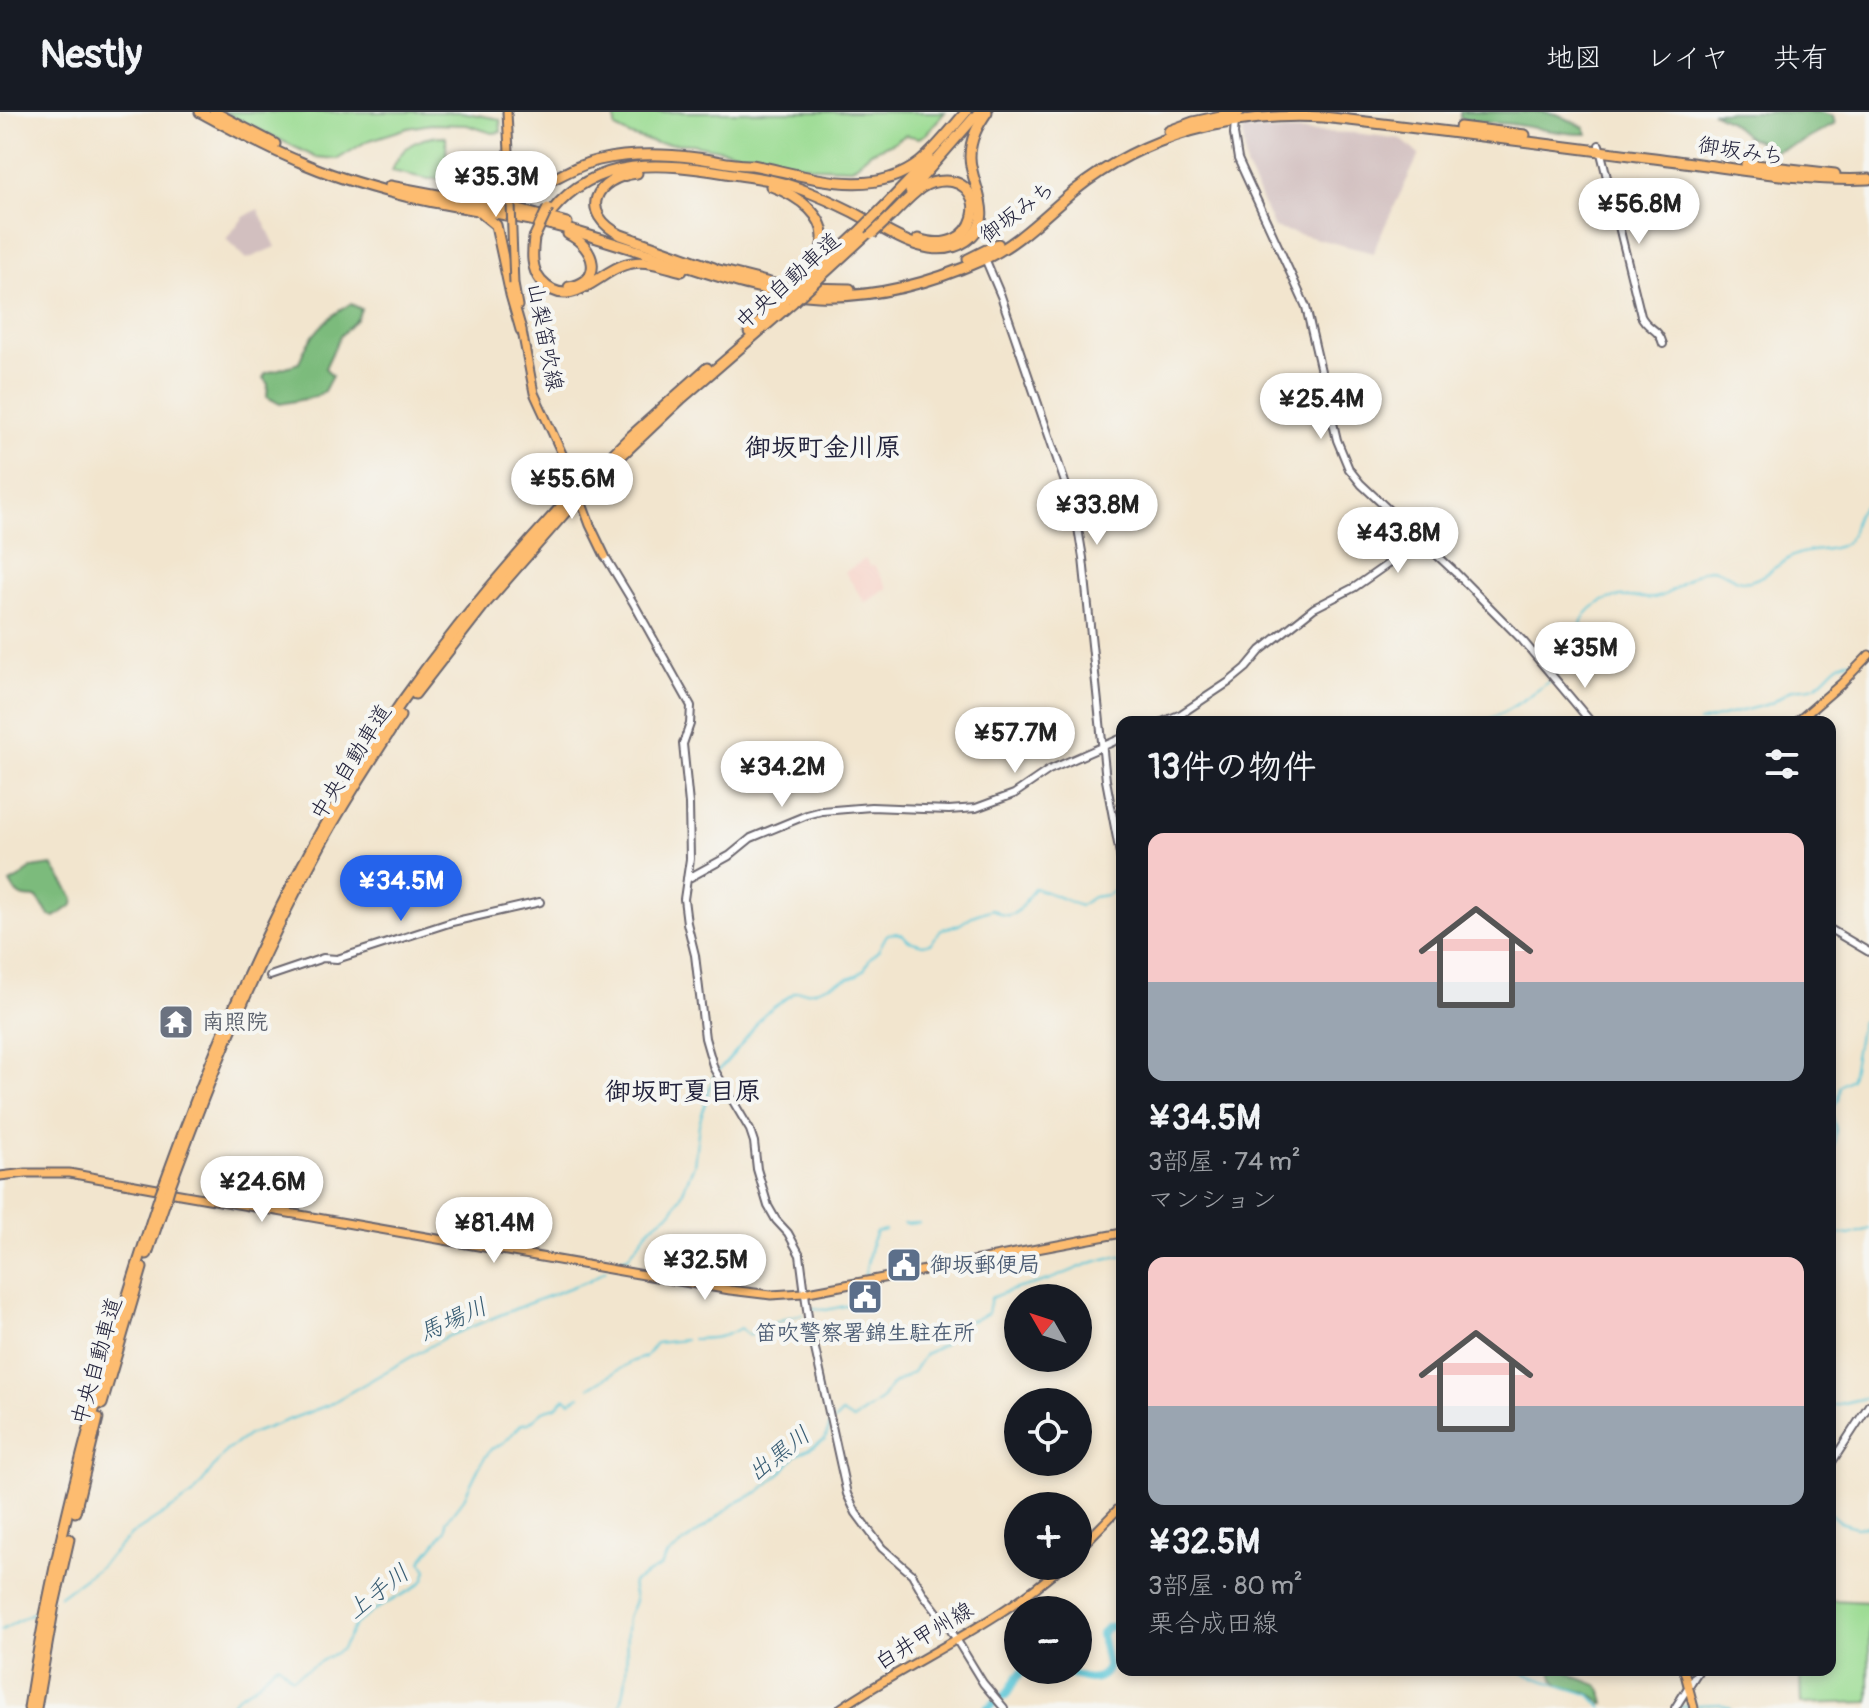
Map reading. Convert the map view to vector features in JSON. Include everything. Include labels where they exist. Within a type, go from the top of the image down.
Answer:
[{"type":"highway","name":"御坂みち","points":[[200,112],[296,161],[333,175],[404,196],[576,232],[723,276]]},
{"type":"highway","name":"御坂みち","points":[[214,112],[298,155],[345,174],[557,220],[766,290],[817,296],[873,293],[935,279],[984,256],[1031,228],[1106,168],[1165,138],[1236,114],[1323,117],[1802,171],[1844,175],[1869,173]]},
{"type":"highway","points":[[740,170],[752,165],[841,183],[882,180],[918,163],[968,112]]},
{"type":"highway","name":"中央自動車道","points":[[888,212],[968,112]]},
{"type":"highway","name":"中央自動車道","points":[[811,276],[843,256],[888,212],[979,112]]},
{"type":"highway","points":[[550,209],[580,184],[618,169],[653,165],[740,170],[799,188],[916,244],[949,248],[965,241],[980,223],[981,202],[970,157],[975,132],[987,112]]},
{"type":"highway","name":"御坂みち","points":[[1330,112],[1778,175],[1869,179]]},
{"type":"highway","points":[[418,192],[503,197],[535,188],[576,167],[599,160],[665,155],[692,157],[825,194],[924,241],[948,241],[959,237],[972,222],[975,213],[974,204],[965,189],[948,181],[923,186],[888,212]]},
{"type":"highway","points":[[692,157],[623,163],[592,173],[568,186],[559,193],[532,250],[535,271],[557,292],[568,293],[581,291],[606,273],[630,263],[643,262],[723,276]]},
{"type":"highway","points":[[676,166],[631,174],[606,183],[596,203],[598,213],[607,227],[621,235],[691,259],[723,276]]},
{"type":"highway","points":[[740,170],[749,181],[771,186],[805,204],[822,229],[823,244],[811,276],[786,300]]},
{"type":"highway","points":[[465,207],[482,213],[496,225],[521,330]]},
{"type":"highway","points":[[525,219],[575,237],[586,246],[592,257],[592,269],[586,279],[576,286],[564,288],[553,285],[540,270],[537,239]]},
{"type":"highway","name":"中央自動車道","points":[[578,493],[811,276],[867,232]]},
{"type":"highway","name":"中央自動車道","points":[[29,1708],[52,1601],[107,1386],[165,1191],[238,1013],[314,857],[406,707],[512,566],[578,493],[669,401],[786,300]]},
{"type":"highway","name":"中央自動車道","points":[[36,1708],[52,1601]]},
{"type":"main road","name":"山梨笛吹線","points":[[507,112],[514,284],[534,393],[605,556]]},
{"type":"main road","points":[[1804,716],[1864,661]]},
{"type":"main road","points":[[0,1176],[69,1173],[754,1294],[803,1293],[1116,1234]]},
{"type":"main road","points":[[1092,1536],[1116,1511]]},
{"type":"main road","name":"白井甲州線","points":[[841,1708],[956,1640],[1044,1580]]},
{"type":"main road","points":[[1686,1676],[1694,1706]]},
{"type":"street","points":[[1236,114],[1234,134],[1238,159],[1306,307],[1339,448],[1349,469],[1523,641],[1586,716]]},
{"type":"street","points":[[1599,148],[1641,316],[1644,323],[1661,336],[1663,344]]},
{"type":"street","points":[[984,256],[1001,296],[1075,514],[1083,558],[1102,746],[1116,836]]},
{"type":"street","points":[[1176,716],[1229,682],[1261,650],[1314,608],[1355,587],[1395,559],[1413,534]]},
{"type":"street","points":[[605,556],[691,706],[690,724],[683,744],[690,859],[684,899],[695,955],[705,1038],[716,1072],[750,1130],[757,1169],[771,1212],[800,1255],[803,1293],[847,1494],[856,1513],[882,1548],[912,1574],[971,1666],[1002,1706]]},
{"type":"street","points":[[687,879],[729,856],[751,838],[807,815],[871,807],[976,808],[1014,794],[1049,770],[1116,740]]},
{"type":"street","points":[[270,976],[323,958],[337,959],[452,922],[540,902]]},
{"type":"street","points":[[1836,933],[1869,952]]},
{"type":"street","points":[[1836,1456],[1869,1405]]},
{"type":"street","points":[[1676,1706],[1695,1676]]},
{"type":"shaded area","points":[[1243,130],[1356,133],[1401,139],[1419,155],[1374,253],[1274,228],[1246,166]]},
{"type":"shaded area","points":[[258,209],[276,247],[247,259],[226,239],[244,217]]},
{"type":"shaded area","points":[[865,559],[871,567],[874,565],[888,588],[865,603],[845,572]]},
{"type":"green space","points":[[223,112],[462,112],[500,119],[501,132],[492,133],[467,125],[431,124],[367,141],[338,159],[315,157]]},
{"type":"green space","points":[[615,112],[945,112],[926,134],[919,138],[906,135],[871,152],[852,168],[816,167],[691,144],[656,143],[615,128]]},
{"type":"green space","points":[[1460,112],[1557,114],[1584,127],[1587,134],[1472,121],[1460,118]]},
{"type":"green space","points":[[1712,112],[1820,112],[1833,116],[1835,124],[1769,156],[1761,155],[1759,141],[1749,138],[1728,120]]},
{"type":"green space","points":[[446,137],[447,179],[428,179],[392,171],[395,162],[411,144]]},
{"type":"green space","points":[[351,304],[361,309],[357,319],[340,336],[325,368],[332,376],[324,391],[315,397],[280,404],[267,397],[268,384],[263,378],[266,373],[299,363],[319,329]]},
{"type":"green space","points":[[52,865],[74,898],[73,905],[55,917],[50,916],[37,898],[21,896],[10,883],[31,868]]},
{"type":"green space","points":[[1836,1600],[1869,1602],[1869,1702],[1801,1704],[1800,1676],[1836,1676]]},
{"type":"green space","points":[[1553,1676],[1575,1676],[1597,1685],[1605,1704],[1591,1695],[1557,1683]]},
{"type":"waterway","name":"馬場川","points":[[1495,716],[1528,697],[1561,671],[1571,656],[1584,617],[1596,605],[1614,598],[1662,596],[1710,569],[1739,580],[1756,579],[1798,554],[1844,544],[1850,537],[1858,513],[1869,502]]},
{"type":"waterway","name":"出黒川","points":[[1722,716],[1769,704],[1791,690],[1816,685],[1839,664],[1859,661]]},
{"type":"waterway","name":"馬場川","points":[[610,1265],[628,1257],[649,1229],[672,1211],[679,1200],[694,1165],[699,1124],[713,1077],[764,1014],[795,992],[813,991],[857,975],[864,970],[888,934],[903,935],[909,941],[923,945],[931,943],[942,929],[959,925],[972,916],[992,909],[1003,915],[1015,913],[1034,888],[1080,906],[1093,897],[1116,890]]},
{"type":"waterway","points":[[1836,1103],[1840,1086],[1851,1079],[1861,1023],[1869,1014]]},
{"type":"waterway","name":"上手川","points":[[904,1224],[919,1223]]},
{"type":"waterway","points":[[1836,1233],[1849,1235],[1869,1229]]},
{"type":"waterway","name":"上手川","points":[[864,1279],[872,1241],[876,1232],[885,1230]]},
{"type":"waterway","name":"出黒川","points":[[834,1421],[842,1413],[853,1420],[881,1400],[890,1387],[913,1372],[925,1354],[943,1345],[961,1322],[988,1313],[991,1298],[1116,1257]]},
{"type":"waterway","name":"馬場川","points":[[60,1596],[99,1567],[131,1535],[193,1495],[226,1451],[248,1435],[328,1405],[444,1338],[590,1280],[606,1270]]},
{"type":"waterway","name":"上手川","points":[[811,1310],[859,1303],[862,1287]]},
{"type":"waterway","name":"上手川","points":[[692,1339],[722,1336],[740,1328],[749,1335],[786,1318],[803,1314]]},
{"type":"waterway","name":"上手川","points":[[589,1388],[631,1362],[645,1357],[656,1343],[685,1340]]},
{"type":"waterway","name":"上手川","points":[[230,1708],[236,1698],[255,1686],[278,1664],[292,1678],[342,1649],[355,1625],[424,1580],[427,1570],[421,1561],[446,1530],[446,1521],[464,1498],[491,1449],[501,1445],[522,1424],[529,1423],[543,1411],[556,1407],[565,1398],[570,1402],[580,1396]]},
{"type":"waterway","points":[[1836,1405],[1869,1397]]},
{"type":"waterway","name":"出黒川","points":[[619,1708],[626,1675],[628,1618],[635,1600],[633,1582],[660,1567],[667,1556],[734,1504],[760,1491],[795,1456],[825,1440],[830,1425]]},
{"type":"waterway","points":[[1836,1519],[1856,1527],[1869,1526]]},
{"type":"waterway","name":"馬場川","points":[[0,1631],[41,1608]]},
{"type":"waterway","points":[[1092,1679],[1104,1674],[1108,1668],[1101,1634],[1108,1627],[1116,1626]]},
{"type":"waterway","points":[[1531,1676],[1590,1695],[1602,1708]]},
{"type":"waterway","points":[[987,1708],[1007,1694],[1013,1684]]},
{"type":"waterway","points":[[1697,1705],[1719,1704],[1731,1708]]},
{"type":"waterway","points":[[1677,1707],[1691,1706]]},
{"type":"place","name":"南照院","points":[[176,1022]]},
{"type":"place","name":"御坂郵便局","points":[[904,1265]]},
{"type":"place","name":"笛吹警察署錦生駐在所","points":[[865,1297]]},
{"type":"district","name":"御坂町金川原","points":[[823,448]]},
{"type":"district","name":"御坂町夏目原","points":[[683,1092]]}]
